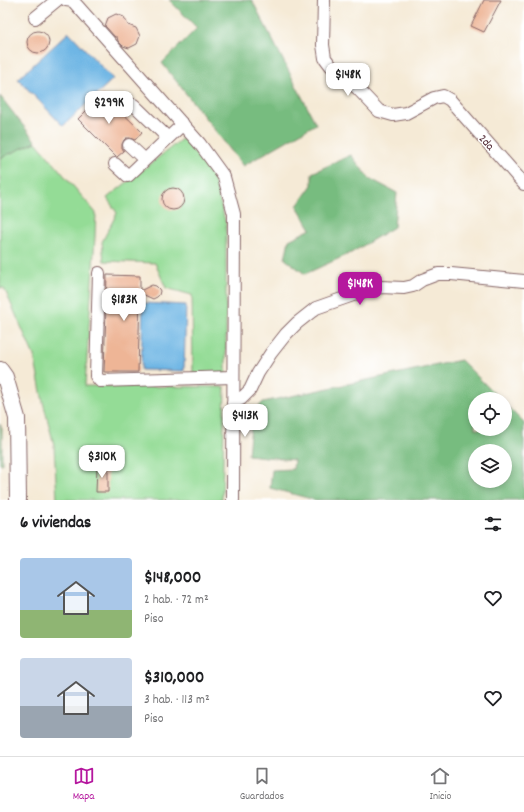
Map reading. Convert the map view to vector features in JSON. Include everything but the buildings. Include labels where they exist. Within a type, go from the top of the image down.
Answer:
[{"type":"main road","points":[[0,370],[5,378],[17,418],[18,500]]},
{"type":"street","points":[[35,18],[57,0]]},
{"type":"street","points":[[66,0],[73,1],[183,124],[200,144],[224,177],[234,214],[233,500]]},
{"type":"street","name":"2da","points":[[324,0],[323,45],[325,58],[331,66],[358,89],[379,111],[393,115],[406,114],[434,98],[444,96],[450,100],[524,184]]},
{"type":"street","points":[[134,106],[168,138]]},
{"type":"street","points":[[115,164],[128,176],[183,124]]},
{"type":"street","points":[[129,145],[145,160]]},
{"type":"street","points":[[99,273],[96,376],[100,381],[233,377]]},
{"type":"street","points":[[233,403],[250,390],[258,372],[286,334],[316,308],[368,289],[380,287],[404,288],[413,286],[422,280],[438,274],[524,281]]},
{"type":"green space","points":[[169,0],[252,0],[316,124],[243,166],[162,63],[197,28]]},
{"type":"green space","points":[[0,96],[36,142],[0,158]]},
{"type":"green space","points":[[183,138],[213,176],[226,224],[226,374],[193,374],[192,295],[166,288],[155,263],[104,261],[102,242],[117,213],[107,198]]},
{"type":"green space","points":[[36,142],[96,213],[85,386],[225,387],[222,500],[57,500],[54,445],[43,402],[34,356],[4,288],[0,288],[0,158]]},
{"type":"green space","points":[[351,155],[369,178],[397,193],[394,227],[351,253],[305,274],[285,259],[289,240],[311,229],[297,206],[312,185],[312,173]]},
{"type":"green space","points":[[461,360],[493,392],[468,392],[468,436],[512,436],[512,411],[524,423],[524,500],[315,500],[270,488],[272,470],[293,469],[294,460],[248,455],[252,414],[263,402]]},
{"type":"green space","points":[[0,424],[2,429],[2,464],[0,464]]},
{"type":"water","points":[[69,32],[113,79],[63,126],[18,79]]},
{"type":"water","points":[[143,303],[186,305],[184,371],[141,370]]}]
